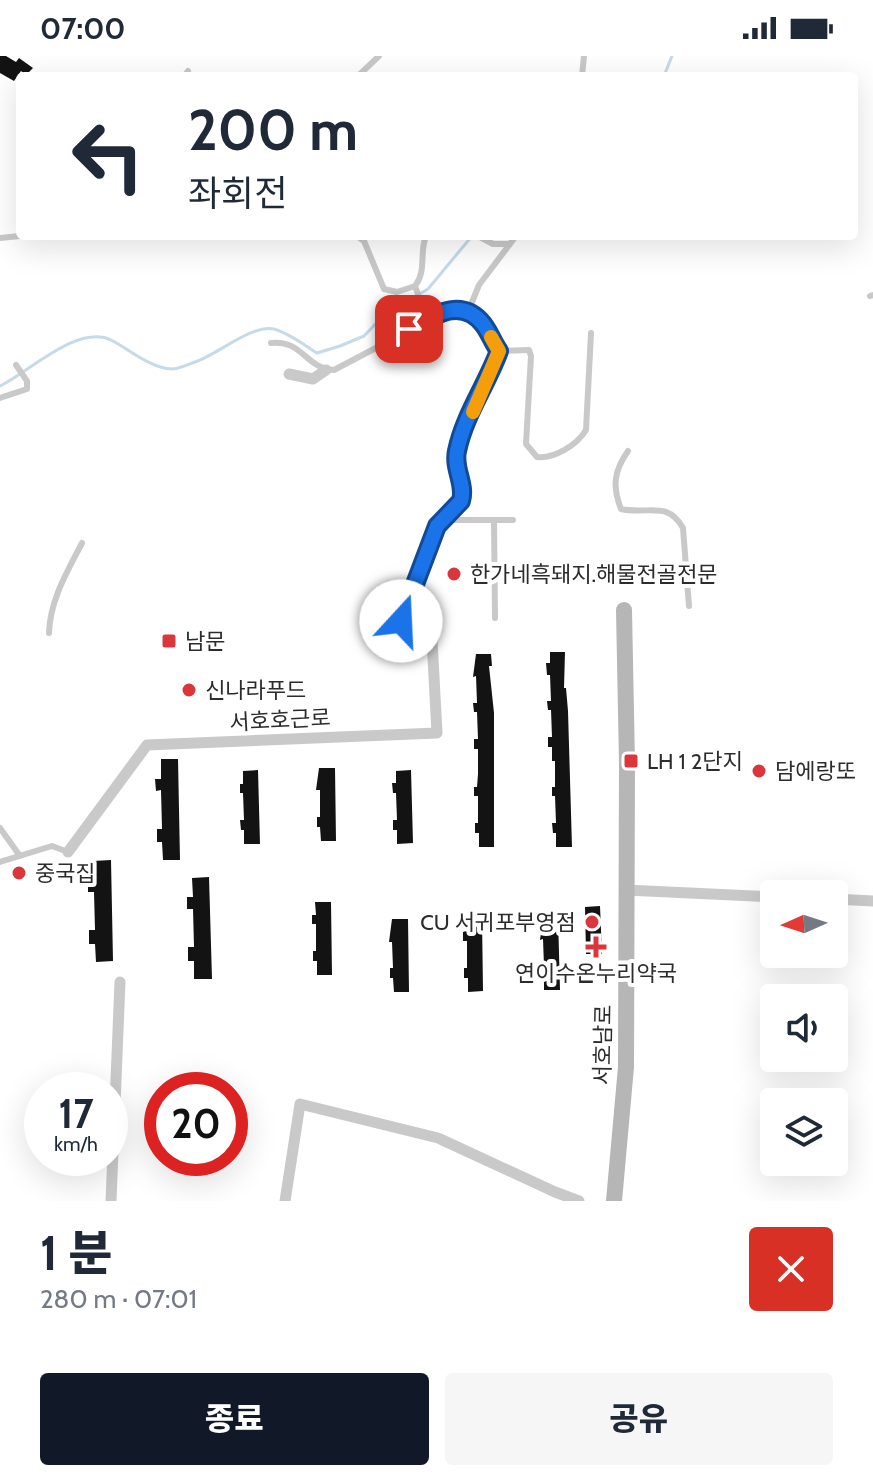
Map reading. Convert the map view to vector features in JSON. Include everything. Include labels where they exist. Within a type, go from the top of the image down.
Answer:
[{"type":"main road","name":"서호남로","points":[[614,1201],[626,1067],[624,610]]},
{"type":"street","points":[[289,374],[313,379],[326,370]]},
{"type":"street","name":"서호호근로","points":[[68,852],[147,745],[437,733],[431,621]]},
{"type":"street","points":[[626,890],[760,896]]},
{"type":"street","points":[[848,900],[873,901]]},
{"type":"street","points":[[111,1201],[120,982]]},
{"type":"street","points":[[285,1201],[300,1104],[438,1138],[579,1201]]},
{"type":"lane","points":[[362,72],[379,56]]},
{"type":"lane","points":[[363,240],[384,289],[397,292],[415,287],[421,278],[425,240]]},
{"type":"lane","points":[[486,240],[493,244],[510,244]]},
{"type":"lane","points":[[468,312],[479,285],[513,240]]},
{"type":"lane","points":[[415,287],[422,305],[468,312],[483,324],[499,351]]},
{"type":"lane","points":[[271,343],[290,344],[326,370],[334,370],[450,309]]},
{"type":"lane","points":[[499,351],[529,350],[526,444],[537,457],[550,457],[578,441],[586,430],[591,333]]},
{"type":"lane","points":[[401,621],[433,534],[461,501],[462,485],[456,454],[499,351]]},
{"type":"lane","points":[[0,398],[27,389],[25,378],[17,366]]},
{"type":"lane","points":[[628,451],[615,477],[615,494],[621,509],[663,510],[677,517],[683,528],[689,606]]},
{"type":"lane","points":[[443,520],[513,520]]},
{"type":"lane","points":[[494,520],[495,618]]},
{"type":"lane","points":[[49,633],[56,596],[82,543]]},
{"type":"lane","points":[[0,828],[20,856]]},
{"type":"lane","points":[[0,862],[52,846],[68,852]]},
{"type":"building","points":[[0,56],[16,62],[19,58],[33,68],[29,72],[16,72],[14,81],[0,73]]},
{"type":"building","points":[[550,652],[565,652],[572,847],[556,847],[556,833],[553,833],[552,823],[556,823],[555,796],[552,796],[555,761],[552,761],[552,747],[548,747],[548,737],[552,737],[551,710],[548,710],[547,701],[551,701],[550,675],[547,675],[546,663],[550,663]]},
{"type":"building","points":[[476,654],[491,654],[494,847],[479,847],[479,833],[475,833],[475,823],[478,823],[478,796],[474,796],[478,774],[478,749],[474,749],[474,739],[478,739],[477,712],[474,712],[473,703],[477,703],[476,676],[473,677]]},
{"type":"building","points":[[161,759],[178,759],[180,860],[163,860],[162,842],[157,842],[157,829],[162,829],[161,790],[156,791],[155,779],[161,779]]},
{"type":"building","points":[[319,768],[335,768],[336,841],[321,841],[320,827],[317,827],[317,817],[320,817],[320,790],[316,790]]},
{"type":"building","points":[[258,770],[260,844],[244,844],[240,784],[243,784],[243,771]]},
{"type":"building","points":[[411,770],[413,843],[397,844],[397,830],[393,830],[393,820],[397,820],[396,793],[393,793],[392,783],[396,783],[396,771]]},
{"type":"building","points":[[111,860],[113,961],[96,962],[95,944],[89,944],[89,930],[95,930],[94,892],[88,892],[88,880],[94,880],[93,861]]},
{"type":"building","points":[[209,877],[212,979],[194,979],[194,961],[188,961],[188,947],[194,947],[193,909],[187,909],[187,897],[193,897],[192,878]]},
{"type":"building","points":[[315,902],[331,902],[332,975],[317,975],[317,961],[313,961],[313,951],[316,951],[316,924],[312,924],[312,915],[316,915]]},
{"type":"building","points":[[600,906],[602,954],[586,954],[585,907]]},
{"type":"building","points":[[543,917],[558,917],[560,990],[544,990],[540,966],[544,966],[543,939],[540,940]]},
{"type":"building","points":[[482,918],[483,991],[468,992],[468,978],[464,978],[467,941],[463,941],[463,932],[466,931],[466,919]]},
{"type":"building","points":[[392,919],[408,919],[409,992],[394,992],[393,978],[390,978],[390,968],[393,968],[392,942],[389,942]]},
{"type":"waterway","points":[[666,72],[672,56]]},
{"type":"waterway","points":[[0,386],[68,344],[98,337],[111,340],[156,365],[172,369],[204,358],[245,335],[265,329],[285,333],[317,353],[340,346],[364,336],[385,314],[428,289],[469,240]]},
{"type":"slow traffic","points":[[473,412],[499,351],[491,337]]},
{"type":"place","name":"한가네흑돼지.해물전골전문","points":[[454,574]]},
{"type":"place","name":"남문","points":[[169,641]]},
{"type":"place","name":"신나라푸드","points":[[189,690]]},
{"type":"place","name":"LH 1 2단지","points":[[631,761]]},
{"type":"place","name":"담에랑또","points":[[759,771]]},
{"type":"place","name":"중국집","points":[[19,873]]},
{"type":"place","name":"CU 서귀포부영점","points":[[592,922]]},
{"type":"place","name":"연이수온누리약국","points":[[596,947]]},
{"type":"route","points":[[401,621],[437,526],[461,501],[463,494],[456,454],[499,351],[483,324],[468,312],[450,309],[409,329]]}]
